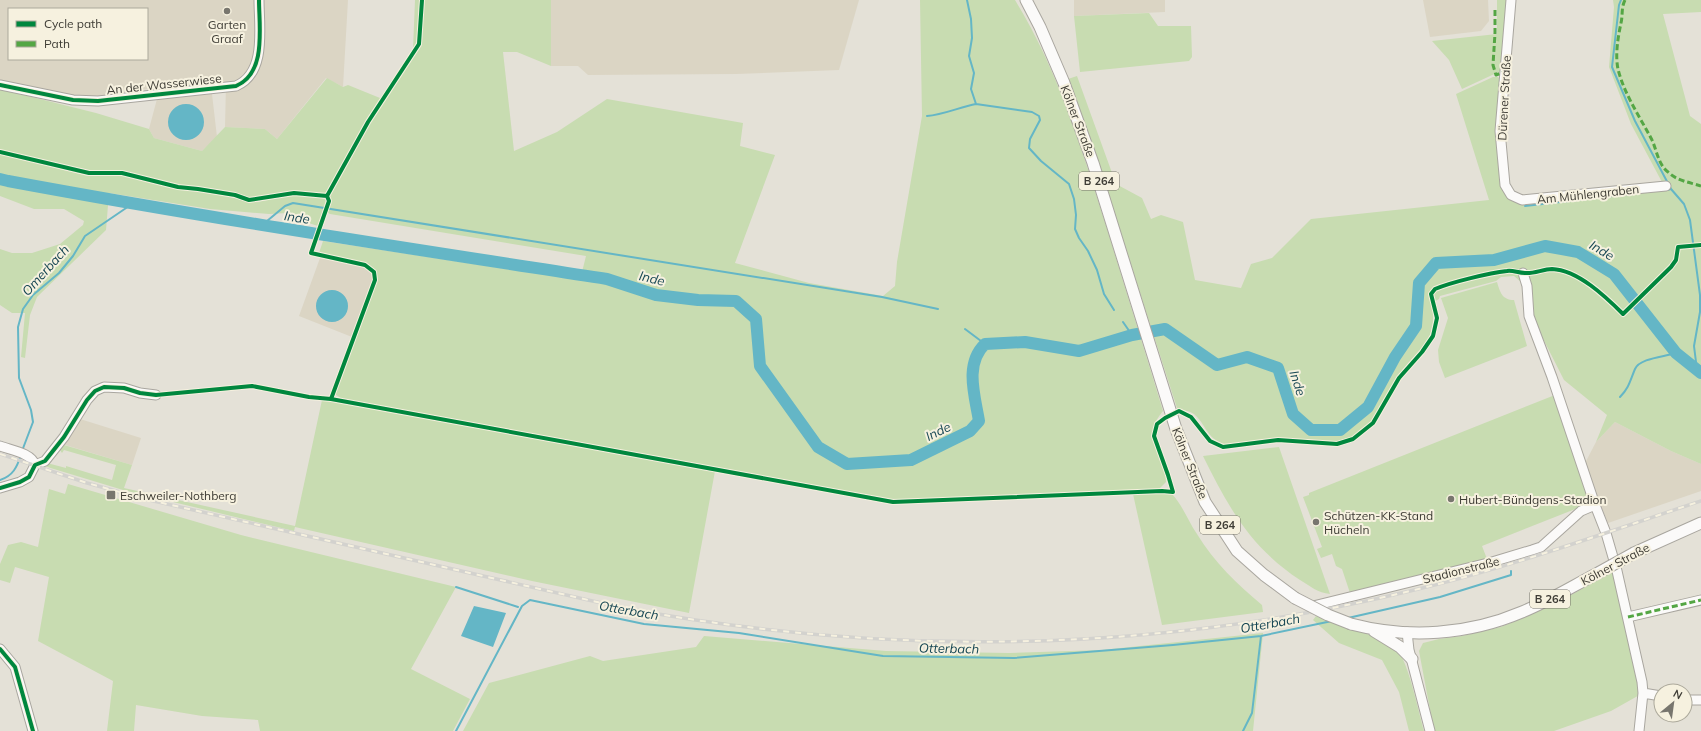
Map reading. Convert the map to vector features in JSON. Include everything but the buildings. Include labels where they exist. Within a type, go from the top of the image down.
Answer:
[{"type":"main road","name":"Kölner Straße","points":[[1026,0],[1040,27],[1091,156],[1176,428],[1205,502],[1237,551],[1264,575],[1295,598],[1328,615],[1351,624],[1368,628],[1407,632],[1440,633],[1500,620],[1543,602],[1634,553],[1701,523]]},
{"type":"main road","points":[[1368,628],[1392,642],[1412,659]]},
{"type":"street","name":"An der Wasserwiese","points":[[0,85],[73,100],[98,101],[236,86],[249,78],[255,68],[260,36],[259,0]]},
{"type":"street","name":"Dürener Straße","points":[[1511,0],[1500,131],[1505,184],[1511,195]]},
{"type":"street","name":"Am Mühlengraben","points":[[1511,195],[1522,200],[1666,186]]},
{"type":"street","points":[[1523,274],[1527,286],[1529,316],[1552,377],[1595,505],[1606,533],[1628,617],[1642,682],[1643,693],[1639,731]]},
{"type":"street","points":[[0,446],[32,460],[44,461],[64,437],[87,400],[95,391],[104,387],[124,388],[140,393],[156,395]]},
{"type":"street","points":[[0,488],[26,480],[32,472],[32,460]]},
{"type":"street","name":"Stadionstraße","points":[[1313,606],[1486,564],[1532,550],[1540,547],[1581,511],[1595,505]]},
{"type":"street","points":[[1628,617],[1701,600]]},
{"type":"street","points":[[1407,632],[1412,659],[1430,731]]},
{"type":"street","points":[[0,649],[15,667],[33,731]]},
{"type":"street","points":[[1643,693],[1653,695]]},
{"type":"shaded area","points":[[0,0],[348,0],[343,87],[326,78],[277,139],[265,129],[225,127],[226,84],[149,89],[91,97],[71,96],[0,80]]},
{"type":"shaded area","points":[[551,0],[859,0],[839,70],[736,74],[588,75],[578,66],[551,66]]},
{"type":"shaded area","points":[[1074,0],[1165,0],[1165,12],[1074,16]]},
{"type":"shaded area","points":[[1423,0],[1488,0],[1489,21],[1481,31],[1430,37]]},
{"type":"shaded area","points":[[212,94],[217,137],[202,151],[154,138],[149,129],[157,99]]},
{"type":"shaded area","points":[[320,258],[364,266],[373,273],[373,279],[352,337],[299,316]]},
{"type":"shaded area","points":[[80,419],[141,438],[132,465],[62,444]]},
{"type":"shaded area","points":[[1615,422],[1671,451],[1701,464],[1701,491],[1608,523],[1584,465],[1596,442]]},
{"type":"green space","points":[[415,0],[551,0],[551,66],[517,52],[503,52],[514,151],[557,132],[607,99],[743,123],[740,146],[775,155],[735,263],[809,283],[883,296],[895,286],[897,262],[922,116],[920,0],[1015,0],[1030,26],[1056,80],[1077,136],[1105,222],[1163,411],[1156,422],[1153,431],[1153,439],[1163,467],[1166,482],[1159,489],[893,500],[533,434],[532,438],[715,471],[689,613],[532,581],[295,527],[294,531],[123,490],[44,466],[47,463],[66,468],[66,466],[112,480],[116,465],[64,450],[62,453],[60,450],[64,445],[132,465],[124,488],[295,526],[322,400],[341,403],[342,399],[335,394],[377,280],[377,272],[366,263],[319,253],[323,241],[580,280],[586,256],[330,214],[327,212],[331,198],[294,193],[250,198],[219,190],[157,182],[122,172],[86,170],[0,150],[0,89],[96,113],[149,129],[154,138],[202,151],[225,127],[265,129],[277,139],[327,78],[343,87],[348,85],[380,98],[413,49]]},
{"type":"green space","points":[[1497,0],[1510,0],[1503,70],[1462,89],[1449,60],[1432,41],[1497,34]]},
{"type":"green space","points":[[1613,0],[1701,0],[1701,12],[1663,14],[1690,116],[1701,124],[1701,464],[1671,451],[1615,422],[1596,442],[1607,415],[1564,380],[1531,315],[1529,282],[1521,282],[1514,276],[1501,277],[1496,281],[1440,296],[1439,299],[1432,303],[1432,328],[1425,344],[1394,381],[1372,421],[1362,431],[1351,437],[1328,442],[1278,438],[1228,445],[1213,438],[1194,414],[1177,408],[1098,162],[1068,79],[1077,76],[1116,184],[1142,198],[1151,219],[1161,215],[1183,222],[1195,280],[1241,288],[1251,264],[1272,258],[1311,219],[1489,200],[1456,94],[1493,77],[1498,77],[1502,81],[1498,131],[1509,197],[1663,184],[1631,124],[1609,67],[1614,7]]},
{"type":"green space","points":[[1149,13],[1158,26],[1191,26],[1192,57],[1189,61],[1080,72],[1074,16]]},
{"type":"green space","points":[[0,154],[88,176],[122,175],[156,184],[219,194],[249,202],[258,202],[295,194],[320,197],[326,200],[318,226],[299,220],[287,213],[269,214],[210,209],[109,193],[106,230],[37,297],[30,315],[25,358],[21,357],[25,313],[12,313],[0,305],[0,249],[12,253],[32,253],[60,244],[83,225],[84,221],[64,209],[34,209],[0,196]]},
{"type":"green space","points":[[1497,282],[1502,295],[1507,299],[1514,300],[1527,346],[1445,378],[1439,362],[1438,350],[1448,318],[1441,298]]},
{"type":"green space","name":"Hubert-Bündgens-Stadion","points":[[1555,395],[1593,502],[1482,546],[1487,559],[1351,596],[1342,569],[1336,566],[1332,554],[1321,558],[1317,549],[1322,547],[1303,497],[1309,495],[1309,493]]},
{"type":"green space","points":[[1279,447],[1330,594],[1318,591],[1283,568],[1254,540],[1232,509],[1203,456]]},
{"type":"green space","points":[[68,484],[241,535],[456,587],[411,669],[470,699],[453,731],[260,731],[258,720],[202,716],[136,705],[134,731],[107,731],[113,681],[38,641],[49,577],[15,567],[10,583],[0,580],[0,564],[8,545],[21,542],[38,547],[49,489],[65,494]]},
{"type":"green space","points":[[1133,494],[1172,494],[1211,554],[1235,581],[1262,605],[1263,612],[1162,625]]},
{"type":"green space","points":[[1614,571],[1643,693],[1611,711],[1554,731],[1434,731],[1419,651],[1423,643],[1501,627],[1553,605]]},
{"type":"green space","points":[[1316,616],[1370,635],[1397,650],[1405,664],[1413,688],[1424,731],[1409,731],[1399,692],[1382,660],[1339,643],[1313,620]]},
{"type":"green space","points":[[1263,633],[1253,731],[463,731],[489,683],[590,656],[603,661],[696,647],[704,636],[886,651],[1009,653],[1102,650]]},
{"type":"water","points":[[190,104],[199,109],[203,115],[203,129],[199,135],[190,140],[182,140],[173,135],[169,129],[168,118],[173,109],[179,105]]},
{"type":"water","points":[[329,290],[335,290],[345,297],[348,306],[347,312],[341,319],[335,322],[329,322],[319,315],[316,309],[316,303],[323,293]]},
{"type":"water","points":[[474,606],[506,613],[493,647],[461,636]]},
{"type":"waterway","points":[[967,0],[971,19],[972,38],[969,56],[974,73],[971,89],[976,104],[1032,112],[1039,116],[1040,120],[1030,139],[1029,148],[1041,161],[1069,184],[1074,199],[1076,215],[1075,229],[1088,251],[1097,270],[1104,294],[1114,310]]},
{"type":"waterway","points":[[1621,0],[1619,5],[1612,67],[1635,121],[1671,189]]},
{"type":"waterway","points":[[927,116],[976,104]]},
{"type":"waterway","name":"Inde","points":[[0,179],[83,195],[232,220],[607,279],[656,295],[698,300],[736,301],[756,319],[760,366],[818,447],[847,464],[911,460],[970,431],[979,421],[974,391],[973,371],[975,361],[985,344],[1025,342],[1079,351],[1132,335],[1165,329],[1217,365],[1247,357],[1278,368],[1293,414],[1311,430],[1340,430],[1368,407],[1395,357],[1416,326],[1419,283],[1436,263],[1494,260],[1545,246],[1578,252],[1614,274],[1676,353],[1701,373]]},
{"type":"waterway","points":[[1667,190],[1671,189],[1684,204],[1690,220],[1700,295],[1700,312],[1694,346],[1697,370]]},
{"type":"waterway","points":[[1525,206],[1639,193]]},
{"type":"waterway","points":[[261,226],[285,206],[293,203],[882,297],[938,309]]},
{"type":"waterway","name":"Omerbach","points":[[22,451],[33,422],[31,410],[19,378],[18,327],[23,309],[33,295],[59,273],[73,256],[85,236],[132,204]]},
{"type":"waterway","points":[[1123,322],[1132,335]]},
{"type":"waterway","points":[[965,329],[985,344]]},
{"type":"waterway","name":"Otterbach","points":[[1620,397],[1638,365],[1653,358],[1676,353]]},
{"type":"waterway","name":"Omerbach","points":[[0,480],[8,476],[14,470],[21,455]]},
{"type":"waterway","name":"Otterbach","points":[[1348,618],[1440,597],[1511,575],[1511,571]]},
{"type":"waterway","points":[[456,587],[518,607]]},
{"type":"waterway","name":"Otterbach","points":[[456,731],[522,606],[530,600],[644,624],[739,633],[883,656],[1014,658],[1261,636],[1332,621]]},
{"type":"waterway","points":[[1243,731],[1252,713],[1261,636]]},
{"type":"railway","points":[[0,454],[87,483],[145,499],[619,607],[718,623],[817,634],[916,641],[1016,641],[1115,637],[1213,627],[1312,612],[1410,591],[1484,572],[1701,501]]},
{"type":"marked path","points":[[1625,0],[1617,52],[1618,69],[1624,87],[1652,140],[1660,161],[1665,169],[1679,179],[1701,186]]},
{"type":"marked path","points":[[1495,10],[1493,65],[1496,75],[1504,72]]},
{"type":"marked path","points":[[1628,617],[1701,600]]},
{"type":"cycle path","points":[[0,85],[73,100],[98,101],[236,86],[246,80],[253,71],[257,60],[260,36],[259,0]]},
{"type":"cycle path","points":[[331,399],[375,280],[374,272],[365,265],[311,253],[329,201],[327,196],[368,122],[419,44],[422,0]]},
{"type":"cycle path","points":[[0,152],[89,173],[122,173],[178,187],[235,195],[249,200],[294,193],[327,196]]},
{"type":"cycle path","points":[[0,488],[20,482],[29,477],[35,465],[45,461],[64,437],[87,400],[95,391],[104,387],[124,388],[140,393],[156,395],[252,386],[309,397],[331,399],[893,502],[1162,491],[1173,492],[1154,436],[1157,424],[1179,411],[1191,417],[1210,441],[1223,447],[1278,440],[1337,444],[1353,439],[1373,423],[1399,378],[1422,352],[1433,336],[1437,318],[1431,294],[1435,289],[1499,272],[1509,271],[1528,273],[1552,269],[1572,274],[1581,279],[1600,293],[1623,314],[1671,267],[1676,260],[1678,247],[1701,245]]},
{"type":"cycle path","points":[[0,649],[15,667],[33,731]]},
{"type":"place","name":"Garten Graaf","points":[[227,11]]},
{"type":"place","name":"Eschweiler-Nothberg","points":[[111,495]]},
{"type":"place","name":"Hubert-Bündgens-Stadion","points":[[1451,499]]},
{"type":"place","name":"Schützen-KK-Stand Hücheln","points":[[1316,522]]}]
